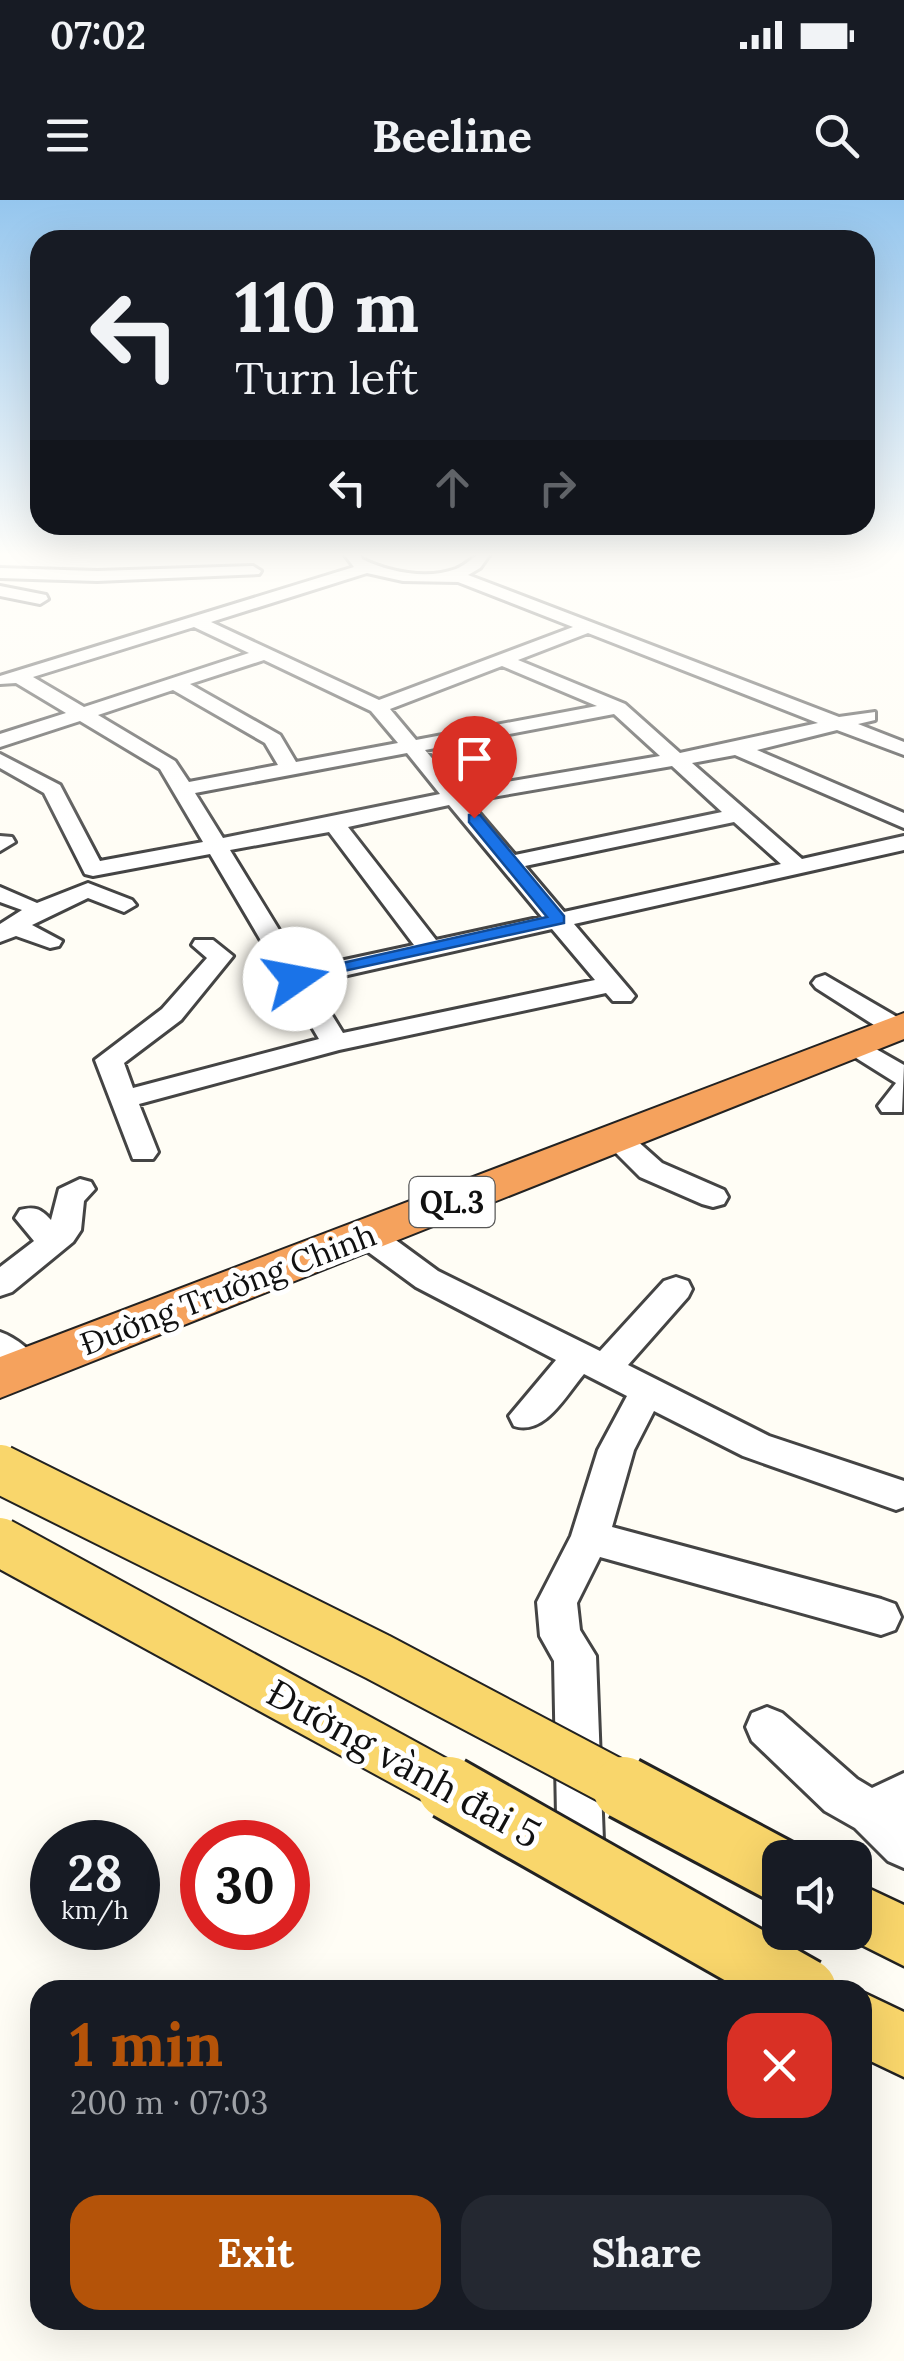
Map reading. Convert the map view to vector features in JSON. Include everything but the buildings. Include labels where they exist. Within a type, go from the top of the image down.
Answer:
[{"type":"highway","name":"Đường Trường Chinh","points":[[8,1363],[367,1234],[900,1027]]},
{"type":"main road","points":[[0,1469],[378,1658],[762,1861]]},
{"type":"main road","name":"Đường vành đai 5","points":[[0,1542],[344,1728],[787,1980]]},
{"type":"main road","points":[[872,1920],[904,1937]]},
{"type":"main road","points":[[872,2028],[904,2046]]},
{"type":"street","points":[[9,678],[85,655]]},
{"type":"street","points":[[0,741],[261,655]]},
{"type":"street","points":[[125,1098],[335,1042],[618,990],[378,707],[266,655]]},
{"type":"street","points":[[378,707],[521,655]]},
{"type":"street","points":[[659,655],[904,749]]},
{"type":"street","points":[[706,655],[904,730]]},
{"type":"street","points":[[506,661],[618,708],[800,868]]},
{"type":"street","points":[[9,678],[84,712],[168,765],[335,1042]]},
{"type":"street","points":[[174,682],[274,739],[290,769]]},
{"type":"street","points":[[184,789],[618,708]]},
{"type":"street","points":[[0,760],[53,790],[93,869],[456,797],[737,749],[868,716]]},
{"type":"street","points":[[737,749],[904,821]]},
{"type":"street","points":[[512,862],[737,815]]},
{"type":"street","points":[[334,824],[430,950]]},
{"type":"street","points":[[295,979],[904,843]]},
{"type":"street","points":[[10,922],[50,886]]},
{"type":"street","points":[[10,922],[88,890],[124,906]]},
{"type":"street","points":[[0,894],[10,922],[50,940]]},
{"type":"street","points":[[143,1152],[109,1060],[172,1019],[221,956],[204,946]]},
{"type":"street","points":[[826,983],[900,1027]]},
{"type":"street","points":[[855,1045],[904,1077]]},
{"type":"street","points":[[616,1138],[652,1170],[713,1197]]},
{"type":"street","points":[[0,1284],[24,1262],[59,1240],[65,1229],[70,1196],[80,1189]]},
{"type":"street","points":[[31,1218],[50,1238],[48,1248]]},
{"type":"street","points":[[367,1234],[427,1280],[756,1446],[896,1494]]},
{"type":"street","points":[[527,1416],[676,1289]]},
{"type":"street","points":[[582,1892],[575,1656],[560,1636],[557,1602],[590,1538],[616,1450],[647,1391]]},
{"type":"street","points":[[590,1538],[881,1617]]},
{"type":"street","points":[[767,1727],[841,1795],[888,1804],[904,1845]]},
{"type":"route","points":[[295,979],[558,919],[474,818]]}]
